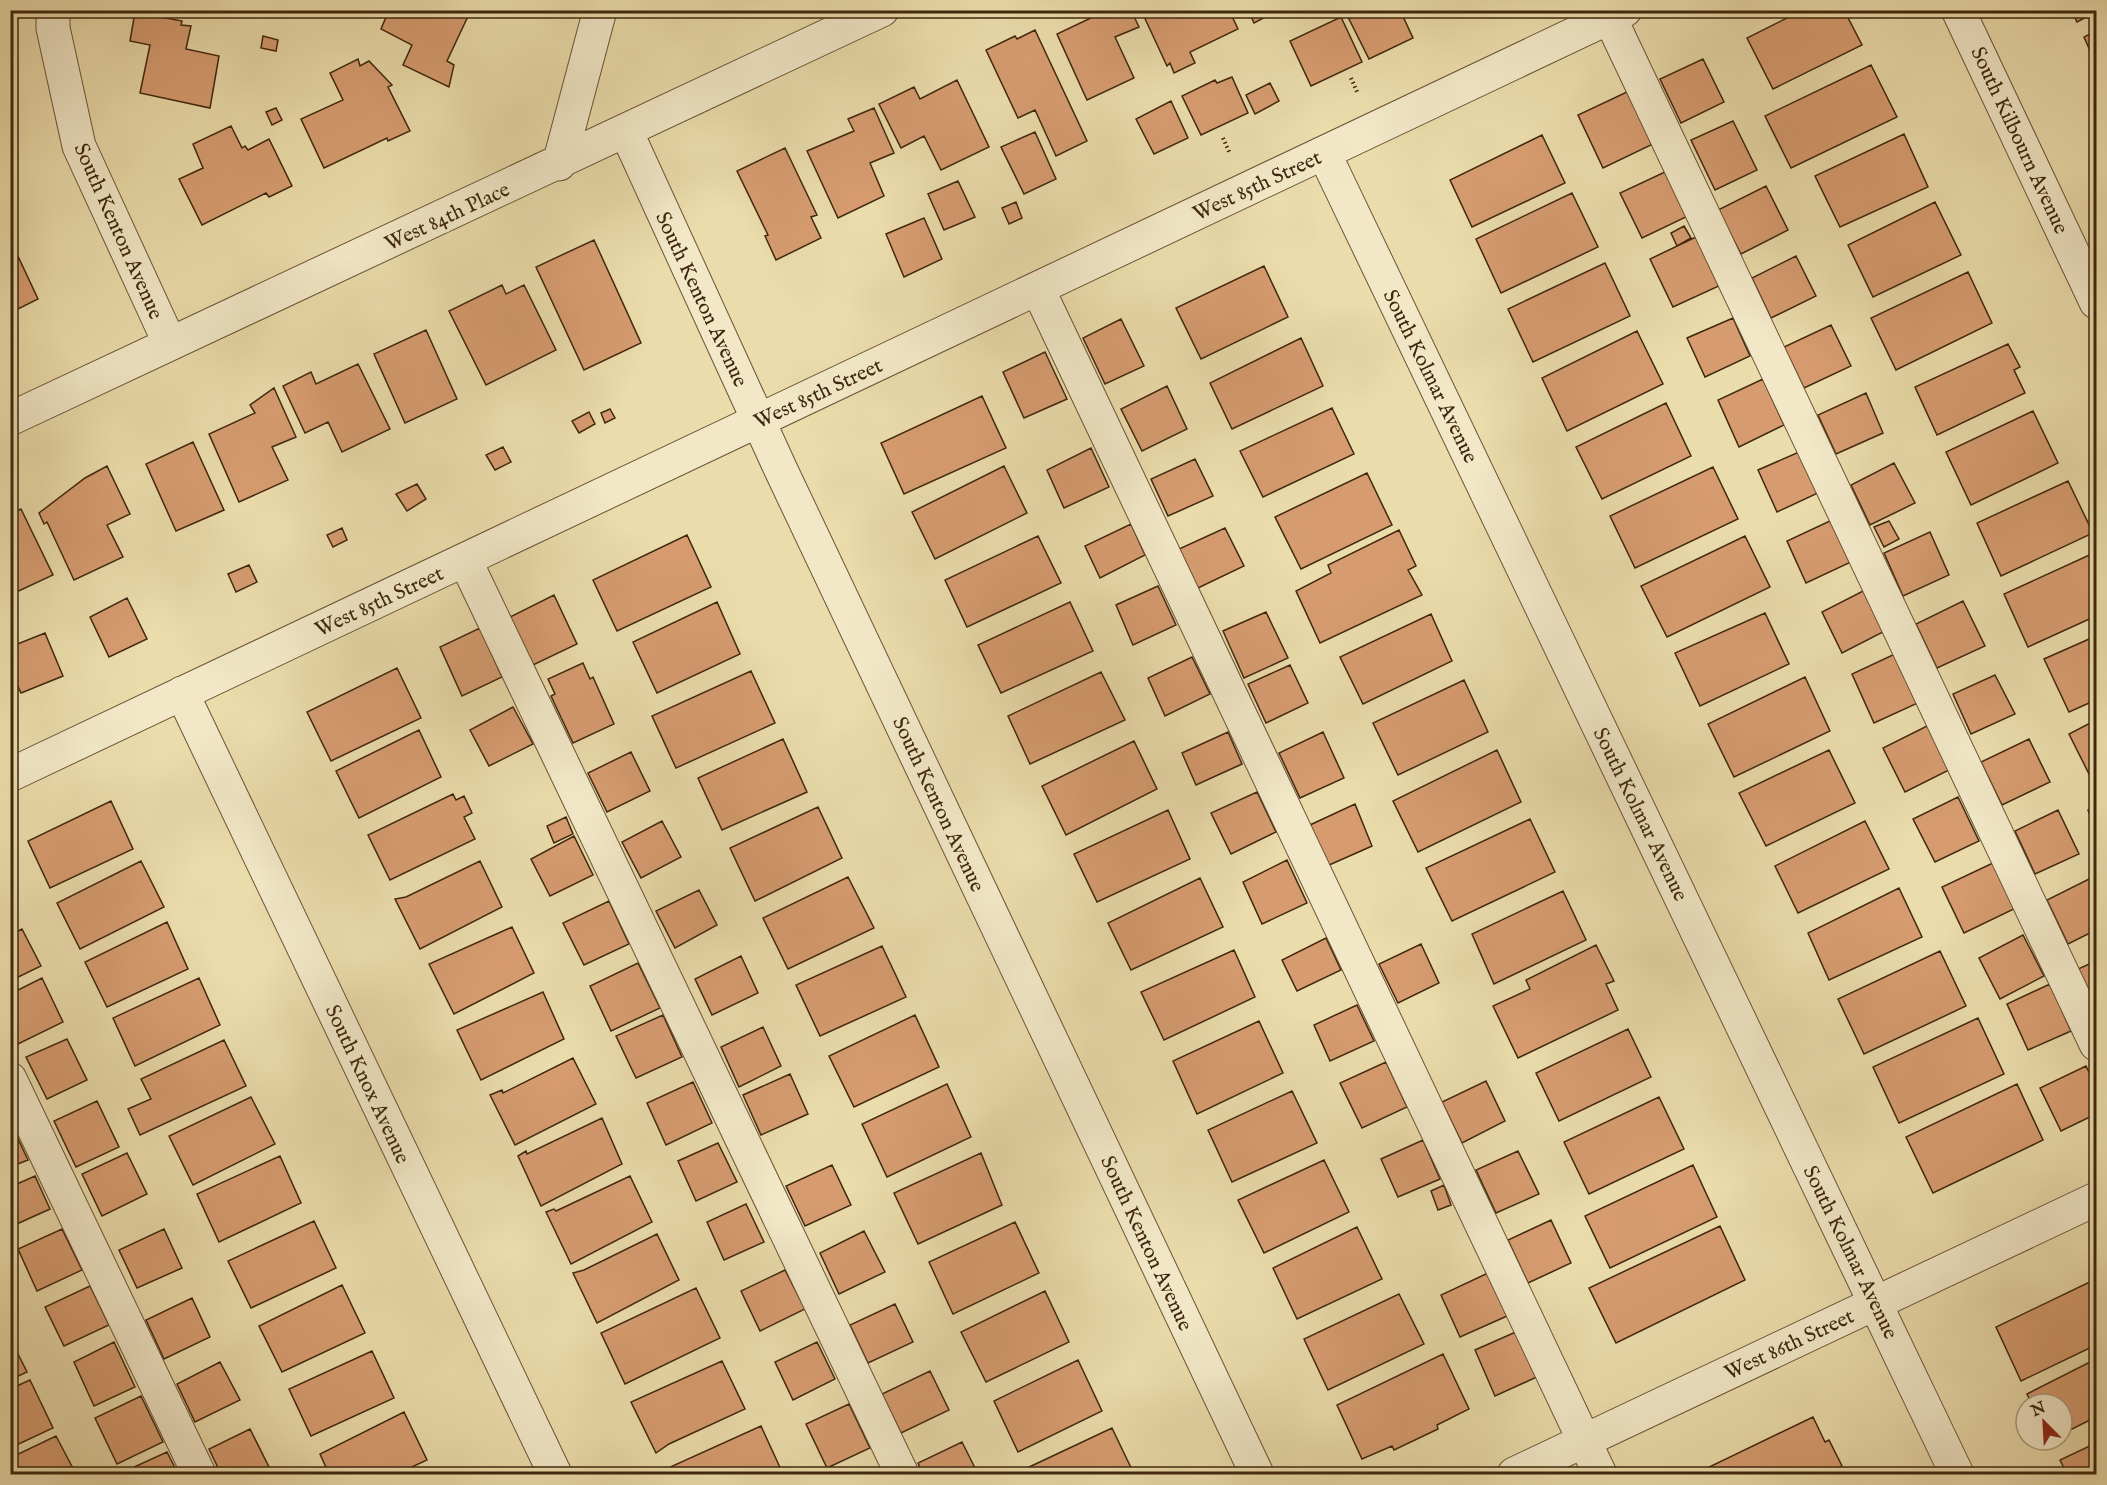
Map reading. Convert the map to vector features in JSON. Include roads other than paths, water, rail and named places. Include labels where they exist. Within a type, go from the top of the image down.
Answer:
[{"type":"street","name":"South Kenton Avenue","points":[[53,10],[53,28],[79,146],[170,344]]},
{"type":"street","points":[[559,164],[600,10]]},
{"type":"street","name":"West 84th Place","points":[[10,419],[559,164],[882,10]]},
{"type":"street","name":"South Kilbourn Avenue","points":[[1958,10],[2097,302]]},
{"type":"street","points":[[1618,14],[2097,1044]]},
{"type":"street","name":"West 85th Street","points":[[10,775],[1618,14]]},
{"type":"street","name":"South Kenton Avenue","points":[[626,131],[758,421],[1257,1474]]},
{"type":"street","name":"South Kolmar Avenue","points":[[1324,153],[1957,1474]]},
{"type":"street","points":[[1038,289],[1600,1474]]},
{"type":"street","points":[[465,560],[902,1474]]},
{"type":"street","name":"South Knox Avenue","points":[[182,693],[555,1474]]},
{"type":"street","points":[[10,1079],[199,1474]]},
{"type":"street","name":"West 86th Street","points":[[1514,1474],[2097,1199]]}]
